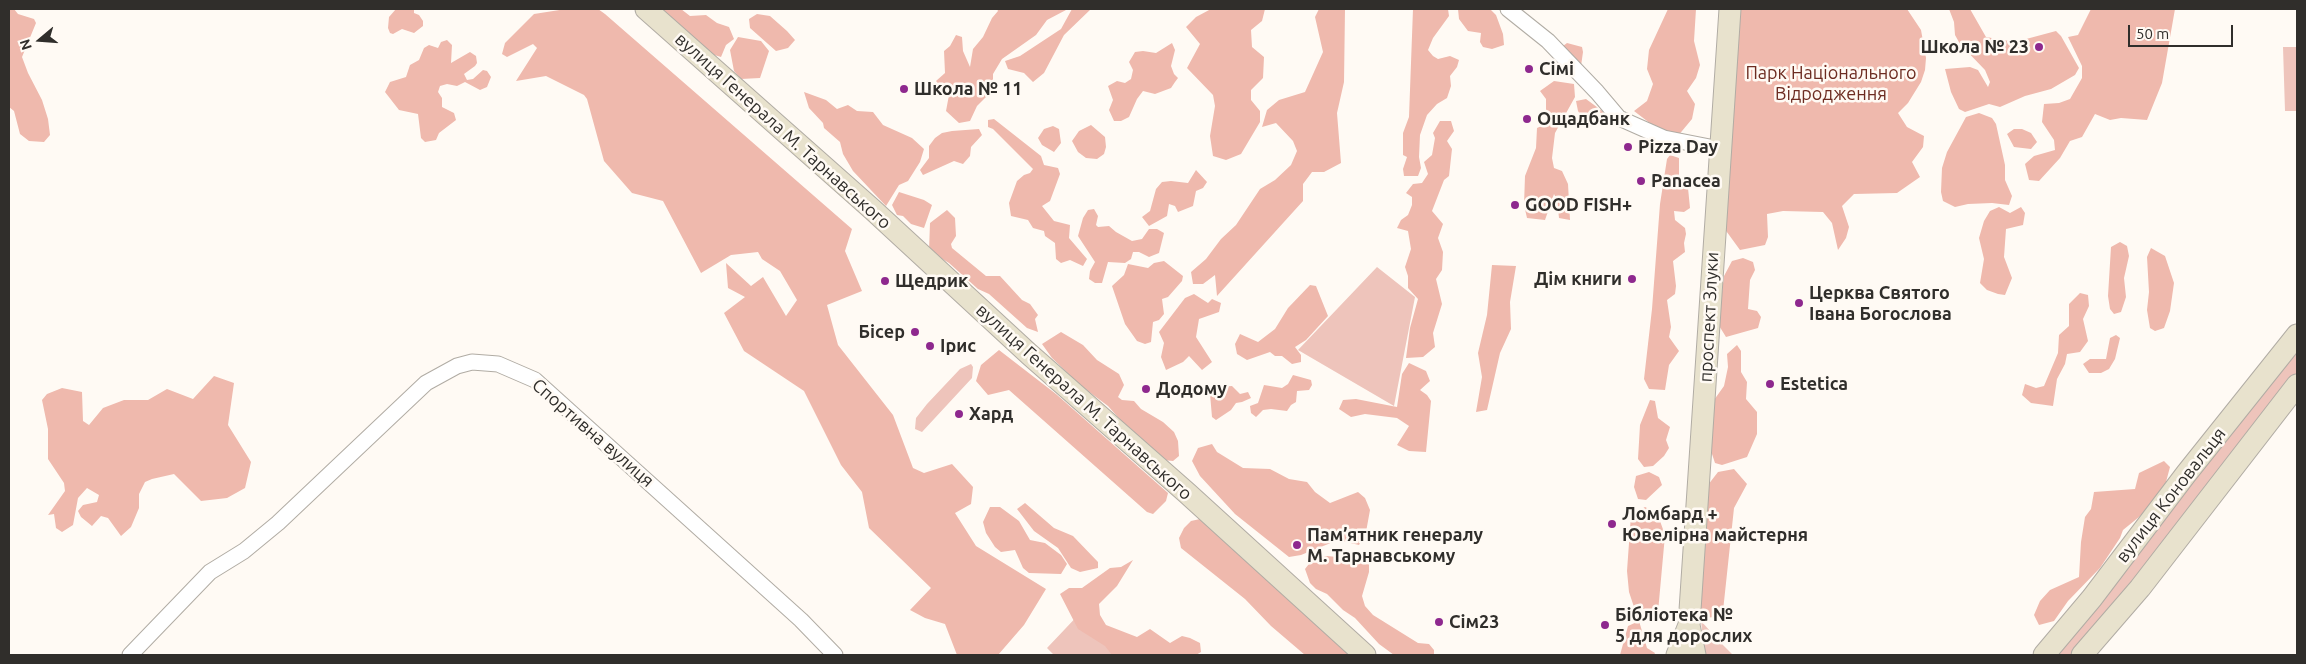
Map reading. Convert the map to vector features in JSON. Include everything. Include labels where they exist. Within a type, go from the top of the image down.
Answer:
[{"type":"main road","name":"вулиця Генерала М. Тарнавського","points":[[646,9],[873,210],[1029,354],[1187,493],[1365,655]]},
{"type":"main road","name":"проспект Злуки","points":[[1695,655],[1689,624],[1730,9]]},
{"type":"main road","name":"вулиця Коновальця","points":[[2044,655],[2092,598],[2186,474],[2297,335]]},
{"type":"main road","name":"вулиця Коновальця","points":[[2082,655],[2140,588],[2297,385]]},
{"type":"main road","name":"проспект Злуки","points":[[1677,655],[1689,624]]},
{"type":"street","points":[[1508,9],[1548,41],[1597,92],[1618,118],[1664,138],[1720,149]]},
{"type":"street","name":"Спортивна вулиця","points":[[130,655],[210,572],[244,550],[278,523],[426,383],[456,366],[472,362],[498,364],[535,380],[801,620],[835,655]]},
{"type":"shaded area","points":[[2283,47],[2297,47],[2297,111],[2285,111]]},
{"type":"shaded area","points":[[1377,267],[1415,297],[1394,406],[1298,350]]},
{"type":"shaded area","points":[[2297,343],[2297,373],[2177,530],[2075,651],[2070,655],[2052,655]]},
{"type":"shaded area","points":[[971,364],[973,367],[972,378],[922,432],[915,429],[916,418],[927,404],[960,369]]},
{"type":"shaded area","points":[[1083,610],[1130,655],[1054,655],[1047,648]]},
{"type":"shaded area","points":[[1701,621],[1721,643],[1733,655],[1705,655]]},
{"type":"green space","points":[[9,9],[14,9],[18,14],[34,19],[36,23],[22,57],[42,100],[48,119],[50,135],[44,142],[29,141],[20,134],[14,111],[9,107]]},
{"type":"green space","points":[[396,9],[414,9],[414,13],[419,15],[423,21],[423,26],[414,33],[402,29],[393,34],[390,33],[388,28],[389,17]]},
{"type":"green space","points":[[566,9],[598,9],[605,14],[852,229],[845,251],[862,291],[827,305],[838,345],[893,415],[913,468],[924,473],[952,464],[973,487],[971,504],[955,513],[976,546],[1046,589],[1024,625],[998,655],[957,655],[945,624],[925,618],[910,610],[931,588],[869,528],[862,492],[841,465],[804,391],[744,351],[724,313],[745,297],[728,288],[726,263],[751,286],[763,277],[786,316],[797,300],[780,271],[762,259],[758,252],[731,255],[701,273],[663,201],[632,193],[604,161],[587,99],[584,95],[546,76],[516,81],[537,48],[533,44],[507,57],[502,54],[505,43],[534,14]]},
{"type":"green space","points":[[659,9],[681,9],[690,16],[706,15],[717,23],[729,27],[734,39],[726,45],[721,57],[711,54]]},
{"type":"green space","points":[[997,9],[1066,10],[1047,20],[1036,35],[1002,59],[993,74],[993,90],[977,106],[970,121],[959,123],[946,111],[949,95],[936,81],[945,73],[944,51],[950,46],[956,35],[962,37],[963,51],[970,67],[973,49],[983,37],[992,18],[998,11]]},
{"type":"green space","points":[[1072,9],[1091,9],[1064,35],[1044,73],[1033,82],[1024,73],[1008,69],[1005,61],[1020,56],[1061,29]]},
{"type":"green space","points":[[1211,9],[1265,9],[1262,21],[1251,30],[1252,47],[1264,57],[1263,78],[1251,90],[1251,100],[1260,111],[1260,122],[1241,154],[1226,160],[1213,156],[1210,136],[1215,106],[1213,95],[1187,68],[1200,44],[1186,27],[1196,17]]},
{"type":"green space","points":[[1319,9],[1345,9],[1344,82],[1337,113],[1341,163],[1324,172],[1312,172],[1303,184],[1303,201],[1217,296],[1215,275],[1203,284],[1193,284],[1191,272],[1206,259],[1221,239],[1236,225],[1260,189],[1275,180],[1291,165],[1297,151],[1293,141],[1276,123],[1262,127],[1267,110],[1279,100],[1305,92],[1323,52],[1315,17]]},
{"type":"green space","points":[[1413,9],[1448,9],[1449,16],[1433,38],[1428,50],[1438,59],[1450,56],[1459,60],[1457,67],[1450,76],[1451,86],[1447,98],[1437,104],[1427,115],[1420,135],[1419,157],[1421,168],[1418,176],[1404,176],[1403,169],[1407,157],[1403,155],[1403,133],[1409,117]]},
{"type":"green space","points":[[1458,9],[1490,9],[1496,15],[1503,34],[1504,45],[1492,49],[1483,47],[1480,42],[1481,33],[1468,31],[1459,19]]},
{"type":"green space","points":[[1668,9],[1696,9],[1694,41],[1700,65],[1696,78],[1687,91],[1695,104],[1692,119],[1677,137],[1651,124],[1634,111],[1647,101],[1653,84],[1647,69],[1649,50]]},
{"type":"green space","name":"Парк Національного Відродження","points":[[1730,9],[1907,9],[1921,30],[1926,58],[1925,70],[1921,82],[1908,103],[1898,113],[1907,127],[1924,136],[1923,147],[1912,162],[1920,177],[1897,193],[1854,194],[1842,206],[1849,227],[1846,238],[1838,250],[1832,223],[1823,212],[1783,211],[1767,214],[1768,237],[1765,245],[1740,250],[1724,228]]},
{"type":"green space","points":[[1949,9],[1970,9],[1986,37],[2015,42],[2056,31],[2061,36],[2079,68],[2075,75],[2051,89],[2025,96],[2000,107],[1989,104],[1965,112],[1959,109],[1951,92],[1945,69],[1970,67],[1978,70],[1988,87],[1990,82],[1985,70],[1960,44],[1955,35],[1954,22]]},
{"type":"green space","points":[[2091,9],[2175,9],[2162,83],[2147,120],[2121,118],[2110,120],[2095,114],[2082,137],[2070,141],[2060,158],[2039,181],[2029,180],[2025,164],[2034,156],[2055,150],[2054,140],[2042,122],[2044,104],[2059,103],[2070,99],[2082,78],[2082,66],[2068,37],[2078,35]]},
{"type":"green space","points":[[757,14],[770,16],[795,40],[788,48],[776,51],[750,28],[749,19]]},
{"type":"green space","points":[[738,37],[761,41],[769,51],[760,78],[741,79],[734,71],[730,50]]},
{"type":"green space","points":[[447,40],[452,45],[451,63],[470,52],[476,56],[477,63],[475,66],[464,74],[467,80],[473,79],[483,70],[487,71],[491,77],[487,87],[480,90],[465,82],[457,86],[447,84],[440,86],[438,92],[442,98],[442,107],[454,113],[456,120],[439,133],[436,140],[425,142],[421,138],[418,114],[399,110],[385,92],[390,82],[406,77],[410,65],[419,60],[424,48],[429,45],[438,48],[441,42]]},
{"type":"green space","points":[[1172,43],[1175,50],[1171,66],[1178,78],[1171,88],[1155,94],[1143,91],[1129,117],[1121,121],[1114,121],[1109,110],[1113,100],[1108,86],[1117,81],[1125,83],[1131,79],[1133,70],[1129,62],[1135,52],[1156,53]]},
{"type":"green space","points":[[1567,43],[1582,47],[1581,66],[1574,76],[1563,69],[1560,58],[1559,49]]},
{"type":"green space","points":[[1554,81],[1574,84],[1575,97],[1555,133],[1552,158],[1554,168],[1562,171],[1568,184],[1570,220],[1559,218],[1557,200],[1554,194],[1545,220],[1527,218],[1524,205],[1525,176],[1536,148],[1537,128],[1546,124],[1546,99],[1540,91]]},
{"type":"green space","points":[[804,92],[826,100],[837,109],[848,105],[857,111],[873,112],[883,125],[912,138],[924,149],[920,162],[908,181],[899,185],[886,206],[853,171],[843,154],[840,142],[824,128],[823,123],[809,108]]},
{"type":"green space","points":[[1586,99],[1605,113],[1600,125],[1584,121],[1578,111],[1576,101]]},
{"type":"green space","points":[[1979,113],[1992,118],[1996,124],[2005,165],[2005,180],[2012,196],[2009,205],[1992,203],[1968,204],[1955,207],[1943,201],[1941,192],[1942,168],[1947,152],[1966,117]]},
{"type":"green space","points":[[994,119],[1041,156],[1044,165],[1058,168],[1060,174],[1050,201],[1042,206],[1054,221],[1070,225],[1069,238],[1087,259],[1083,266],[1070,260],[1061,263],[1056,259],[1055,243],[1045,236],[1044,231],[1033,228],[1028,220],[1011,216],[1009,203],[1017,181],[1033,169],[993,129],[988,127],[988,120]]},
{"type":"green space","points":[[1440,121],[1451,121],[1454,131],[1447,141],[1452,149],[1449,176],[1444,180],[1432,211],[1443,224],[1438,238],[1443,252],[1442,270],[1436,279],[1442,304],[1433,333],[1435,347],[1423,357],[1406,358],[1410,328],[1418,299],[1408,288],[1408,276],[1405,267],[1411,249],[1408,231],[1397,228],[1401,220],[1408,215],[1412,205],[1412,197],[1406,193],[1413,184],[1422,183],[1428,174],[1424,162],[1432,155],[1435,138],[1433,133]]},
{"type":"green space","points":[[1091,125],[1105,137],[1106,147],[1104,154],[1097,159],[1086,158],[1078,152],[1072,141],[1079,131]]},
{"type":"green space","points":[[1053,126],[1059,129],[1061,143],[1054,152],[1042,145],[1038,138],[1044,129]]},
{"type":"green space","points":[[979,129],[982,135],[971,147],[970,156],[963,164],[954,161],[923,175],[920,170],[929,158],[929,146],[935,138],[942,133]]},
{"type":"green space","points":[[2014,129],[2022,129],[2031,133],[2037,142],[2031,149],[2014,147],[2007,134]]},
{"type":"green space","points":[[1670,155],[1679,158],[1679,178],[1687,178],[1690,208],[1684,212],[1674,211],[1675,220],[1685,228],[1686,234],[1685,252],[1673,261],[1675,294],[1667,300],[1671,327],[1669,337],[1679,351],[1669,365],[1665,390],[1649,389],[1644,379],[1652,309],[1660,204],[1667,159]]},
{"type":"green space","points":[[1196,170],[1207,182],[1203,188],[1196,191],[1193,206],[1178,212],[1175,206],[1169,204],[1167,216],[1149,226],[1142,217],[1150,211],[1156,189],[1162,182],[1188,183]]},
{"type":"green space","points":[[899,192],[924,200],[932,205],[924,228],[911,224],[903,216],[897,215],[892,205]]},
{"type":"green space","points":[[1999,207],[2010,213],[2021,207],[2025,213],[2023,225],[2006,229],[2004,257],[2012,278],[2005,295],[1987,290],[1980,283],[1984,259],[1979,238],[1984,221],[1990,211]]},
{"type":"green space","points":[[1094,209],[1098,216],[1096,225],[1098,227],[1109,226],[1132,241],[1142,239],[1149,229],[1157,229],[1164,233],[1159,253],[1149,257],[1139,252],[1133,252],[1131,259],[1125,263],[1108,262],[1102,283],[1095,283],[1089,279],[1090,271],[1095,262],[1078,236],[1083,218],[1088,210]]},
{"type":"green space","points":[[947,210],[955,218],[956,236],[951,244],[952,248],[986,276],[1000,276],[1022,300],[1030,304],[1038,315],[1035,319],[1038,332],[1027,328],[989,294],[978,289],[949,263],[929,251],[930,223]]},
{"type":"green space","points":[[2120,242],[2127,246],[2129,256],[2124,278],[2126,297],[2121,312],[2114,314],[2110,309],[2108,296],[2111,247]]},
{"type":"green space","points":[[2151,248],[2165,256],[2174,283],[2170,311],[2164,328],[2155,331],[2150,328],[2147,310],[2149,292],[2147,257]]},
{"type":"green space","points":[[1743,258],[1753,262],[1755,270],[1750,280],[1748,309],[1757,311],[1761,317],[1758,328],[1726,337],[1718,324],[1724,276],[1732,261]]},
{"type":"green space","points":[[1164,261],[1183,276],[1182,281],[1168,297],[1162,299],[1164,314],[1159,320],[1153,322],[1151,342],[1145,344],[1137,341],[1125,324],[1112,286],[1124,275],[1128,264],[1148,268],[1154,263]]},
{"type":"green space","points":[[1492,265],[1516,266],[1510,302],[1511,329],[1500,353],[1487,410],[1476,412],[1482,377],[1478,353],[1487,315]]},
{"type":"green space","points":[[1310,285],[1316,286],[1328,316],[1306,340],[1295,347],[1301,355],[1301,362],[1292,364],[1282,356],[1275,356],[1270,352],[1247,360],[1237,354],[1235,344],[1240,334],[1258,342],[1275,329],[1288,308]]},
{"type":"green space","points":[[2080,293],[2088,295],[2089,306],[2083,319],[2088,341],[2080,352],[2067,354],[2065,364],[2057,379],[2053,406],[2031,403],[2022,395],[2025,384],[2036,388],[2044,386],[2058,353],[2059,335],[2069,326],[2069,304]]},
{"type":"green space","points":[[1194,294],[1208,303],[1212,299],[1221,303],[1219,312],[1199,319],[1196,337],[1212,362],[1202,370],[1189,356],[1183,362],[1166,370],[1161,357],[1164,343],[1159,332],[1185,298]]},
{"type":"green space","points":[[1061,332],[1083,345],[1097,360],[1119,374],[1124,385],[1118,397],[1122,400],[1134,401],[1141,409],[1163,422],[1174,432],[1178,441],[1179,456],[1173,461],[1163,460],[1140,442],[1108,406],[1080,385],[1052,358],[1042,344]]},
{"type":"green space","points":[[2116,335],[2120,338],[2115,359],[2109,369],[2101,373],[2089,373],[2083,364],[2090,359],[2106,359],[2110,338]]},
{"type":"green space","points":[[1737,345],[1741,351],[1741,372],[1747,382],[1746,399],[1757,412],[1757,434],[1747,457],[1722,465],[1715,463],[1708,442],[1709,407],[1724,386],[1728,367],[1727,354]]},
{"type":"green space","points":[[999,350],[1056,394],[1168,493],[1166,501],[1153,514],[1147,512],[1009,390],[988,395],[976,381],[981,365]]},
{"type":"green space","points":[[1409,363],[1426,371],[1430,381],[1420,390],[1431,401],[1426,452],[1409,451],[1397,445],[1409,426],[1397,418],[1365,414],[1351,417],[1339,409],[1343,400],[1356,399],[1397,407],[1402,374]]},
{"type":"green space","points":[[1293,375],[1311,380],[1312,385],[1309,390],[1297,391],[1296,402],[1287,411],[1263,410],[1256,417],[1251,413],[1250,406],[1258,403],[1264,385],[1282,388],[1288,384]]},
{"type":"green space","points":[[214,376],[234,383],[228,425],[251,462],[245,488],[227,498],[201,501],[174,474],[152,479],[145,482],[139,494],[139,508],[131,527],[121,536],[108,518],[101,516],[92,526],[81,517],[78,511],[83,505],[97,502],[99,495],[87,488],[78,498],[73,525],[62,532],[56,528],[54,514],[48,515],[65,491],[64,483],[48,459],[48,429],[42,400],[47,394],[62,388],[82,392],[83,421],[89,425],[103,408],[124,400],[148,400],[167,389],[193,399]]},
{"type":"green space","points":[[1232,386],[1240,394],[1248,392],[1251,398],[1236,403],[1231,410],[1216,420],[1212,417],[1210,394],[1218,387]]},
{"type":"green space","points":[[1650,400],[1655,401],[1658,418],[1670,427],[1666,440],[1669,448],[1664,456],[1653,466],[1644,467],[1638,459],[1640,425]]},
{"type":"green space","points":[[1212,444],[1217,452],[1243,468],[1270,469],[1289,479],[1307,482],[1315,492],[1330,503],[1358,492],[1365,498],[1370,510],[1366,532],[1359,545],[1338,540],[1301,555],[1289,557],[1235,514],[1200,476],[1192,461],[1198,448]]},
{"type":"green space","points":[[2164,461],[2170,467],[2166,482],[2155,500],[2123,530],[2120,538],[2100,568],[2068,601],[2054,621],[2039,625],[2034,615],[2040,601],[2050,590],[2079,577],[2085,517],[2091,509],[2094,492],[2135,489],[2139,473]]},
{"type":"green space","points":[[1734,469],[1747,484],[1734,508],[1723,611],[1715,617],[1703,618],[1695,610],[1701,494],[1718,472]]},
{"type":"green space","points":[[1649,472],[1659,477],[1662,485],[1646,500],[1638,499],[1634,487],[1636,476]]},
{"type":"green space","points":[[1025,503],[1054,528],[1073,536],[1098,562],[1098,568],[1080,572],[1071,568],[1058,548],[1034,531],[1017,509]]},
{"type":"green space","points":[[990,507],[1000,507],[1019,521],[1030,540],[1045,543],[1061,555],[1067,564],[1061,574],[1029,573],[1023,568],[1015,550],[1001,552],[995,547],[986,533],[983,522]]},
{"type":"green space","points":[[1645,507],[1651,510],[1660,521],[1665,535],[1658,612],[1634,607],[1629,592],[1627,571],[1631,515]]},
{"type":"green space","points":[[1200,519],[1340,640],[1348,655],[1305,655],[1271,626],[1245,599],[1181,548],[1179,538],[1184,528],[1191,521]]},
{"type":"green space","points":[[1327,556],[1357,559],[1369,563],[1369,572],[1362,596],[1365,606],[1373,615],[1418,643],[1429,644],[1434,650],[1434,655],[1394,655],[1379,644],[1355,618],[1343,610],[1327,594],[1316,589],[1310,583],[1305,569],[1312,560]]},
{"type":"green space","points":[[1133,560],[1117,586],[1099,604],[1100,615],[1106,625],[1137,637],[1150,629],[1170,643],[1182,636],[1190,638],[1200,643],[1201,652],[1196,655],[1112,655],[1105,646],[1078,629],[1060,594],[1069,588],[1082,588],[1110,568],[1121,567]]},
{"type":"green space","points":[[1639,621],[1647,648],[1655,653],[1654,655],[1620,655],[1628,626]]},
{"type":"place","name":"Школа № 23","points":[[2039,47]]},
{"type":"place","name":"Сімі","points":[[1529,69]]},
{"type":"place","name":"Школа № 11","points":[[904,89]]},
{"type":"place","name":"Ощадбанк","points":[[1527,119]]},
{"type":"place","name":"Pizza Day","points":[[1628,147]]},
{"type":"place","name":"Panacea","points":[[1641,181]]},
{"type":"place","name":"GOOD FISH+","points":[[1515,205]]},
{"type":"place","name":"Дім книги","points":[[1632,279]]},
{"type":"place","name":"Щедрик","points":[[885,281]]},
{"type":"place","name":"Церква Святого Івана Богослова","points":[[1799,303]]},
{"type":"place","name":"Бісер","points":[[915,332]]},
{"type":"place","name":"Ірис","points":[[930,346]]},
{"type":"place","name":"Estetica","points":[[1770,384]]},
{"type":"place","name":"Додому","points":[[1146,389]]},
{"type":"place","name":"Хард","points":[[959,414]]},
{"type":"place","name":"Ломбард + Ювелірна майстерня","points":[[1612,524]]},
{"type":"place","name":"Пам’ятник генералу М. Тарнавському","points":[[1297,545]]},
{"type":"place","name":"Сім23","points":[[1439,622]]},
{"type":"place","name":"Бібліотека № 5 для дорослих","points":[[1605,625]]}]
